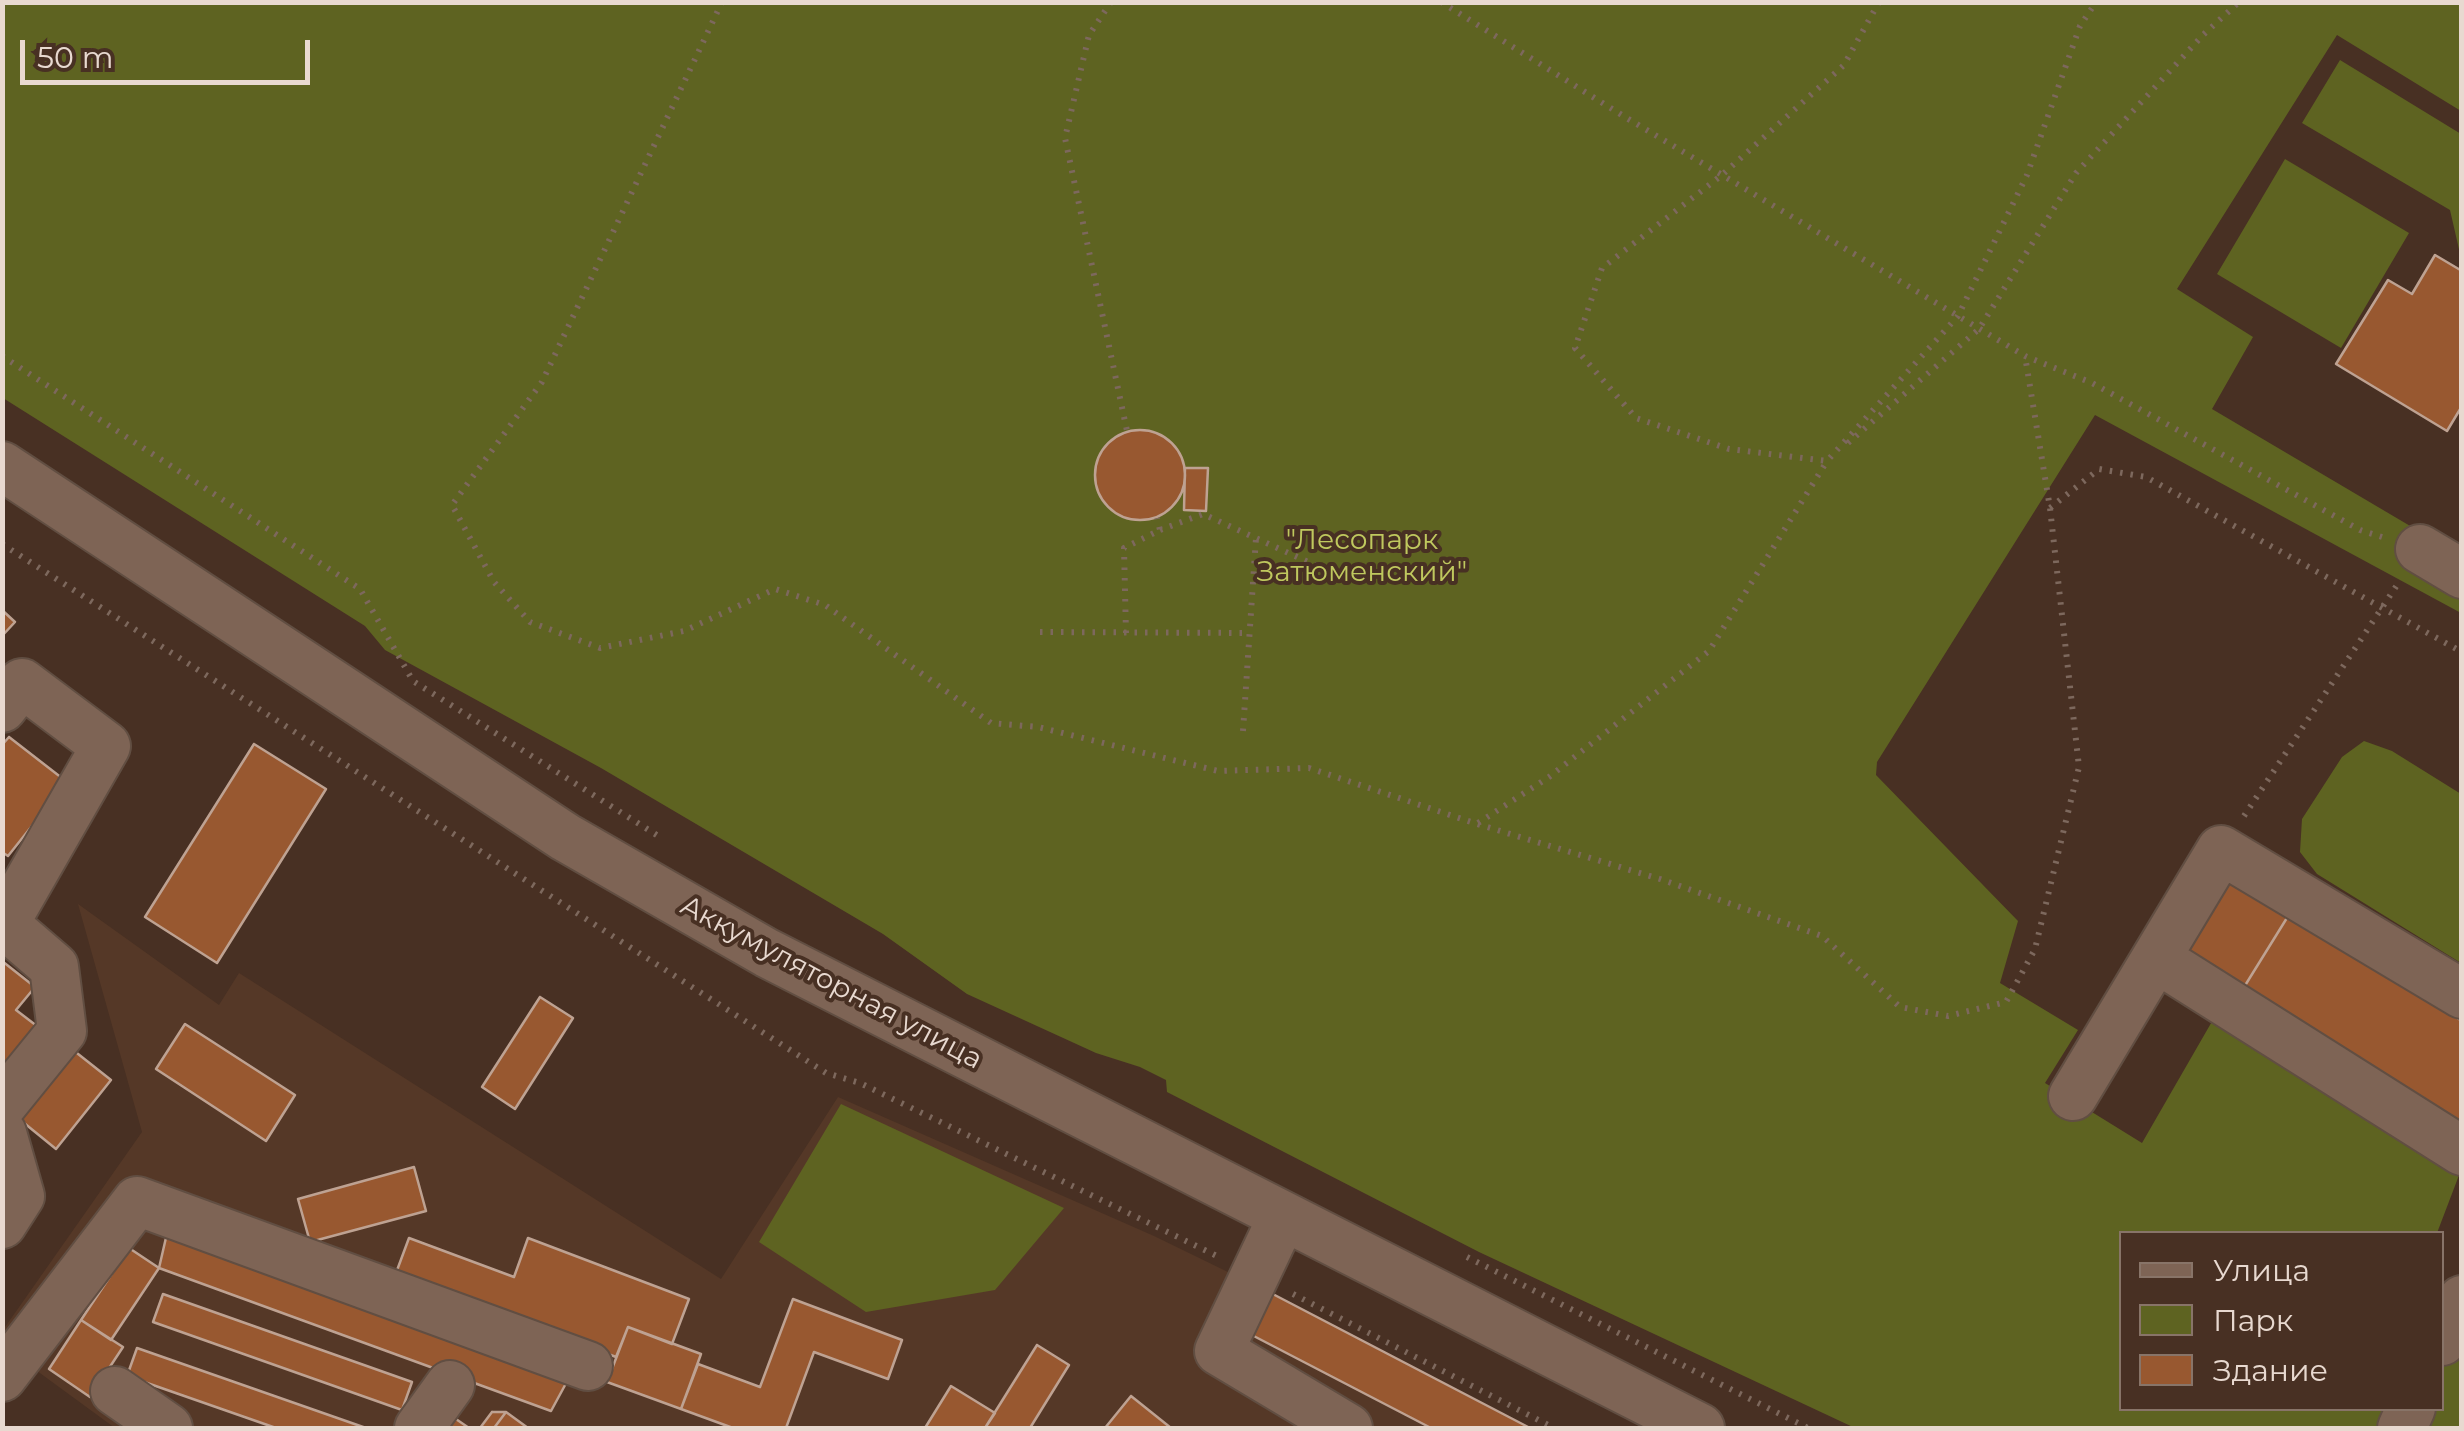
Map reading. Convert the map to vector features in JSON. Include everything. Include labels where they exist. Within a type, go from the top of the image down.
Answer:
[{"type":"street","name":"Аккумуляторная улица","points":[[2,466],[565,837],[767,953],[1700,1428]]},
{"type":"street","points":[[2420,549],[2462,574]]},
{"type":"street","points":[[2,708],[22,683],[106,746],[4,924],[54,967],[62,1031],[2,1105]]},
{"type":"street","points":[[2073,1096],[2221,850],[2462,994]]},
{"type":"street","points":[[2156,958],[2462,1151]]},
{"type":"street","points":[[2,1133],[20,1196],[2,1224]]},
{"type":"street","points":[[2,1377],[136,1201],[588,1366]]},
{"type":"street","points":[[1283,1216],[1219,1351],[1348,1428]]},
{"type":"street","points":[[2444,1338],[2462,1300]]},
{"type":"street","points":[[418,1428],[450,1386]]},
{"type":"street","points":[[115,1391],[168,1428]]},
{"type":"path","points":[[722,2],[542,382],[452,506],[494,582],[530,622],[600,648],[684,631],[775,590],[826,605],[991,724],[1038,727],[1218,772],[1310,768],[1822,936],[1900,1007],[1948,1016],[2006,1002],[2035,948],[2079,767],[2050,508],[2025,356]]},
{"type":"path","points":[[1111,2],[1089,34],[1065,138],[1127,431]]},
{"type":"path","points":[[1441,2],[2025,356],[2092,383],[2360,530],[2420,549],[2221,850]]},
{"type":"path","points":[[1879,2],[1844,65],[1722,175],[1602,268],[1575,348],[1636,418],[1729,448],[1827,461],[1979,329],[2076,173],[2203,34],[2238,2]]},
{"type":"path","points":[[1476,824],[1549,777],[1709,651],[1827,461],[1958,316],[2026,176],[2080,26],[2096,2]]},
{"type":"path","points":[[2,356],[360,590],[413,681],[674,846]]},
{"type":"path","points":[[2050,508],[2099,468],[2146,478],[2462,652]]},
{"type":"path","points":[[1126,632],[1124,548],[1203,514],[1316,566]]},
{"type":"path","points":[[1157,518],[1160,530]]},
{"type":"path","points":[[1243,731],[1256,538]]},
{"type":"path","points":[[2,544],[826,1072],[860,1083],[1257,1275],[1554,1428]]},
{"type":"path","points":[[1040,632],[1250,633]]},
{"type":"path","points":[[1454,1250],[1808,1428]]},
{"type":"shaded area","points":[[78,904],[219,1005],[239,973],[721,1279],[838,1097],[1154,1236],[1530,1428],[115,1428],[3,1346],[3,1330],[142,1132]]},
{"type":"green space","name":"\"Лесопарк Затюменский\"","points":[[2,3],[2461,3],[2461,111],[2337,35],[2177,289],[2253,337],[2212,409],[2461,556],[2461,613],[2095,415],[1877,762],[1876,775],[2018,921],[2000,983],[2078,1030],[2045,1083],[2142,1143],[2214,1018],[2461,1170],[2438,1231],[2119,1231],[2119,1411],[2444,1411],[2444,1346],[2461,1358],[2461,1428],[1855,1428],[1479,1252],[1167,1092],[1166,1080],[1140,1067],[1096,1053],[967,994],[883,934],[601,768],[385,650],[365,626],[3,398]]},
{"type":"green space","points":[[2340,60],[2461,134],[2461,258],[2450,210],[2302,123]]},
{"type":"green space","points":[[2285,159],[2409,233],[2341,348],[2217,274]]},
{"type":"green space","points":[[2364,741],[2392,751],[2461,794],[2461,963],[2317,874],[2300,852],[2302,819],[2342,757]]},
{"type":"green space","points":[[841,1104],[1064,1208],[995,1290],[866,1312],[759,1242]]},
{"type":"building","points":[[2435,255],[2462,271],[2462,406],[2447,431],[2336,364],[2388,280],[2412,294]]},
{"type":"building","points":[[1140,430],[1157,433],[1172,443],[1182,458],[1182,492],[1172,507],[1157,517],[1140,520],[1123,517],[1108,507],[1098,492],[1095,475],[1098,458],[1108,443],[1123,433]]},
{"type":"building","points":[[1185,468],[1208,468],[1206,511],[1184,510]]},
{"type":"building","points":[[2,610],[15,622],[2,636]]},
{"type":"building","points":[[9,737],[67,782],[8,856],[2,852],[2,745]]},
{"type":"building","points":[[254,744],[326,789],[217,963],[145,917]]},
{"type":"building","points":[[2231,875],[2290,913],[2241,992],[2180,954]]},
{"type":"building","points":[[2290,913],[2462,1021],[2462,1132],[2241,992]]},
{"type":"building","points":[[2,961],[35,987],[16,1010],[46,1033],[2,1087]]},
{"type":"building","points":[[540,997],[573,1018],[515,1109],[482,1087]]},
{"type":"building","points":[[185,1024],[295,1095],[266,1141],[156,1069]]},
{"type":"building","points":[[68,1046],[111,1080],[56,1149],[13,1114]]},
{"type":"building","points":[[414,1167],[426,1211],[310,1242],[298,1199]]},
{"type":"building","points":[[168,1229],[570,1376],[551,1411],[159,1268]]},
{"type":"building","points":[[409,1238],[514,1277],[528,1238],[689,1299],[672,1344],[628,1327],[616,1357],[396,1273]]},
{"type":"building","points":[[129,1248],[159,1268],[111,1340],[81,1320]]},
{"type":"building","points":[[1267,1291],[1530,1428],[1431,1428],[1246,1332]]},
{"type":"building","points":[[163,1294],[412,1382],[402,1410],[153,1322]]},
{"type":"building","points":[[793,1299],[902,1340],[888,1379],[814,1352],[786,1428],[733,1428],[681,1409],[698,1364],[760,1387]]},
{"type":"building","points":[[81,1320],[123,1347],[90,1397],[49,1369]]},
{"type":"building","points":[[628,1327],[701,1354],[681,1409],[607,1382]]},
{"type":"building","points":[[1037,1345],[1069,1365],[1030,1428],[985,1428]]},
{"type":"building","points":[[137,1348],[366,1428],[276,1428],[127,1376]]},
{"type":"building","points":[[951,1386],[995,1413],[985,1428],[925,1428]]},
{"type":"building","points":[[1131,1396],[1171,1428],[1105,1428]]},
{"type":"building","points":[[492,1412],[506,1412],[494,1428],[480,1428]]},
{"type":"building","points":[[506,1412],[528,1428],[494,1428]]},
{"type":"building","points":[[453,1417],[469,1428],[440,1428]]}]
